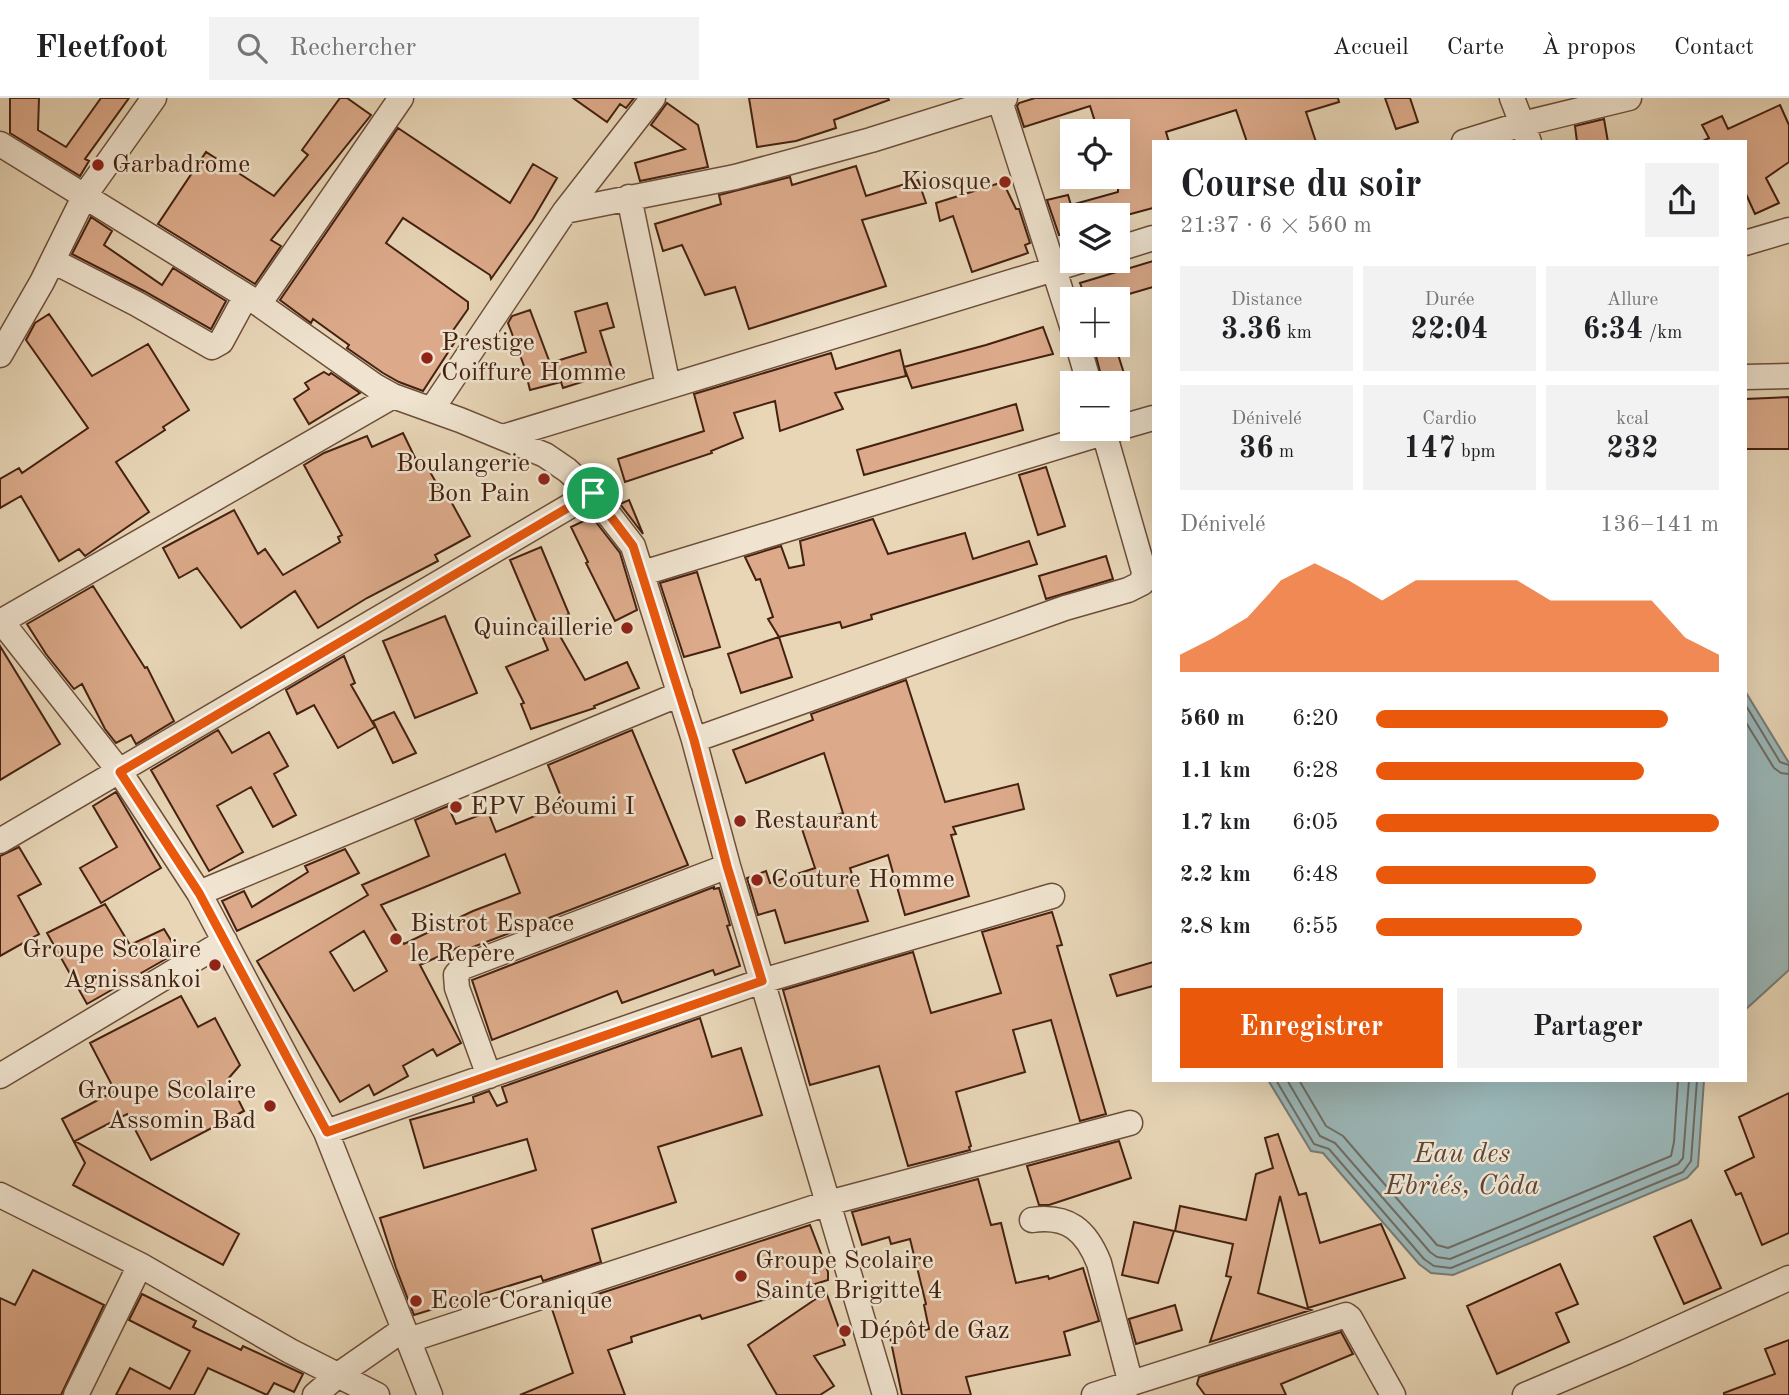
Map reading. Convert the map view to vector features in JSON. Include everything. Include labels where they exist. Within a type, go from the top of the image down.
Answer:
[{"type":"street","points":[[0,355],[53,261],[85,195],[154,98]]},
{"type":"street","points":[[53,261],[137,304],[212,348],[221,342],[253,300],[401,98]]},
{"type":"street","points":[[432,410],[565,211],[653,98]]},
{"type":"street","points":[[1512,98],[1526,133]]},
{"type":"street","points":[[1478,140],[1526,133],[1629,98]]},
{"type":"street","points":[[565,211],[735,177],[871,140],[1001,99],[1060,288]]},
{"type":"street","points":[[0,144],[253,300],[358,375],[393,396],[545,455],[593,493],[633,546],[694,740],[727,866],[885,1395]]},
{"type":"street","points":[[629,197],[668,386]]},
{"type":"street","points":[[1747,242],[1789,230]]},
{"type":"street","points":[[1130,245],[1152,238]]},
{"type":"street","points":[[503,437],[1060,267]]},
{"type":"street","points":[[1747,377],[1789,376]]},
{"type":"street","points":[[393,396],[1,622],[120,772],[199,893],[327,1132],[430,1395]]},
{"type":"street","points":[[1130,424],[1152,418]]},
{"type":"street","points":[[643,573],[1072,441]]},
{"type":"street","points":[[694,740],[1142,583],[1144,572],[1114,441]]},
{"type":"street","points":[[0,841],[593,493]]},
{"type":"street","points":[[199,893],[680,694]]},
{"type":"street","points":[[489,1076],[457,988],[456,975],[463,967],[727,866]]},
{"type":"street","points":[[327,1132],[762,981],[1052,896]]},
{"type":"street","points":[[0,1076],[225,941]]},
{"type":"street","points":[[315,1395],[338,1375],[406,1335],[828,1203],[1130,1122]]},
{"type":"street","points":[[0,1195],[140,1265],[377,1395]]},
{"type":"street","points":[[1032,1220],[1052,1217],[1077,1228],[1091,1244],[1099,1263],[1131,1384]]},
{"type":"street","points":[[76,1395],[140,1265]]},
{"type":"street","points":[[1532,1394],[1789,1278]]},
{"type":"street","points":[[1094,1395],[1346,1315],[1392,1395]]},
{"type":"water","points":[[1747,694],[1789,763],[1789,970],[1747,1008]]},
{"type":"water","name":"Eau des Ebriés, Côda","points":[[1269,1082],[1704,1082],[1698,1166],[1687,1178],[1453,1275],[1431,1273],[1419,1264],[1323,1153],[1311,1151]]},
{"type":"building","points":[[10,98],[39,98],[38,130],[66,147],[101,98],[129,98],[85,159],[89,161],[80,176],[10,133]]},
{"type":"building","points":[[340,98],[347,98],[371,115],[271,240],[281,246],[255,284],[158,224],[206,152],[274,196],[308,155],[302,150]]},
{"type":"building","points":[[573,98],[634,98],[626,108],[620,104],[607,122]]},
{"type":"building","points":[[749,98],[889,100],[834,120],[836,128],[796,141],[757,147]]},
{"type":"building","points":[[1035,98],[1338,98],[1339,102],[1306,112],[1315,140],[1246,140],[1236,110],[1166,132],[1168,140],[1152,140],[1152,208],[1130,214],[1130,203],[1078,203],[1118,192],[1118,189],[1130,189],[1130,119],[1094,119],[1090,106],[1024,127],[1017,106]]},
{"type":"building","points":[[1385,98],[1410,98],[1418,122],[1396,129]]},
{"type":"building","points":[[667,103],[698,125],[708,167],[640,181],[635,163],[685,149],[651,125]]},
{"type":"building","points":[[1780,105],[1789,125],[1789,162],[1766,178],[1779,203],[1755,214],[1747,196],[1747,140],[1705,140],[1709,138],[1702,125],[1722,116],[1728,129]]},
{"type":"building","points":[[1604,119],[1608,140],[1577,140],[1575,126]]},
{"type":"building","points":[[398,128],[510,203],[533,164],[557,178],[533,219],[491,279],[490,275],[403,218],[386,243],[468,302],[468,309],[445,342],[458,337],[423,391],[383,373],[347,348],[349,345],[313,319],[311,323],[280,300]]},
{"type":"building","points":[[856,166],[866,196],[918,180],[926,203],[862,220],[886,286],[749,329],[735,287],[705,295],[682,245],[663,251],[655,224],[721,204],[719,195],[790,177],[792,185]]},
{"type":"building","points":[[1003,182],[1016,209],[1019,209],[1030,243],[1025,245],[1028,253],[972,272],[953,216],[940,221],[936,203]]},
{"type":"building","points":[[1068,195],[1070,203],[1060,203],[1059,235],[1047,200]]},
{"type":"building","points":[[91,217],[112,231],[104,245],[162,285],[173,268],[226,301],[211,329],[72,254]]},
{"type":"building","points":[[1152,261],[1152,287],[1130,294],[1130,287],[1082,287],[1080,283],[1113,273],[1130,273],[1130,268]]},
{"type":"building","points":[[607,303],[614,327],[600,331],[613,372],[563,388],[561,382],[530,390],[508,323],[512,316],[530,310],[550,363],[586,352],[575,312]]},
{"type":"building","points":[[49,314],[92,376],[148,344],[189,410],[163,427],[165,430],[116,462],[149,512],[85,556],[79,549],[59,561],[21,496],[0,508],[0,479],[19,468],[22,473],[88,428],[26,340],[35,323]]},
{"type":"building","points":[[1043,327],[1053,354],[912,388],[904,367],[986,345]]},
{"type":"building","points":[[900,350],[906,376],[835,393],[843,409],[780,431],[775,401],[734,413],[743,438],[711,451],[712,453],[625,482],[618,459],[704,431],[694,394],[831,353],[836,369]]},
{"type":"building","points":[[1096,357],[1119,357],[1123,371],[1100,371]]},
{"type":"building","points":[[324,372],[329,375],[331,373],[360,393],[309,424],[294,399],[309,389],[305,383]]},
{"type":"building","points":[[1789,397],[1789,449],[1747,449],[1747,399]]},
{"type":"building","points":[[1016,404],[1023,430],[864,475],[857,450]]},
{"type":"building","points":[[403,433],[417,462],[422,458],[445,498],[448,496],[470,536],[435,555],[438,561],[367,598],[318,628],[295,591],[241,628],[197,568],[179,578],[163,548],[234,510],[258,554],[265,549],[283,575],[340,542],[338,537],[342,535],[304,465],[324,453],[367,436],[372,447]]},
{"type":"building","points":[[1046,467],[1065,526],[1038,535],[1019,475]]},
{"type":"building","points":[[629,500],[643,534],[620,504]]},
{"type":"building","points":[[592,517],[620,553],[637,610],[615,621],[571,527]]},
{"type":"building","points":[[873,519],[888,554],[965,533],[973,559],[1029,541],[1037,564],[871,615],[872,619],[842,628],[840,622],[779,637],[768,619],[773,617],[760,579],[756,580],[745,557],[781,546],[789,568],[804,565],[800,541]]},
{"type":"building","points":[[541,547],[569,614],[552,622],[585,680],[627,662],[639,688],[594,706],[595,708],[531,729],[521,704],[524,703],[506,667],[548,650],[510,560]]},
{"type":"building","points":[[1106,556],[1113,579],[1046,599],[1039,576]]},
{"type":"building","points":[[697,572],[720,647],[684,657],[660,583]]},
{"type":"building","points":[[93,586],[145,668],[147,667],[174,721],[136,744],[131,735],[116,743],[105,729],[82,684],[74,689],[46,654],[27,624]]},
{"type":"building","points":[[445,616],[477,693],[415,718],[383,641]]},
{"type":"building","points":[[779,637],[792,677],[741,693],[728,654]]},
{"type":"building","points":[[0,646],[60,744],[0,780]]},
{"type":"building","points":[[344,656],[355,683],[351,685],[375,727],[338,748],[314,705],[297,714],[286,690]]},
{"type":"building","points":[[906,680],[945,802],[1018,784],[1024,809],[953,827],[956,834],[951,835],[969,896],[905,915],[888,855],[850,868],[868,921],[785,943],[775,910],[758,915],[747,878],[766,871],[770,883],[815,868],[801,826],[843,813],[824,753],[746,783],[733,750],[813,720],[811,714]]},
{"type":"building","points":[[394,712],[416,753],[393,763],[373,721]]},
{"type":"building","points":[[218,730],[232,753],[269,732],[288,766],[274,774],[296,815],[273,827],[251,787],[217,806],[243,852],[209,871],[151,770]]},
{"type":"building","points":[[632,730],[688,865],[460,952],[459,947],[420,965],[461,1043],[437,1056],[433,1049],[403,1066],[408,1076],[374,1095],[369,1085],[340,1102],[257,961],[368,895],[362,885],[429,856],[415,820],[448,806],[456,824],[488,812],[496,832],[564,804],[548,765]],"holes":[[[505,854],[520,893],[473,911],[404,944],[381,905]],[[364,931],[387,971],[354,991],[330,952]]]},
{"type":"building","points":[[116,792],[161,868],[101,903],[80,868],[117,847],[93,806]]},
{"type":"building","points":[[19,847],[41,884],[18,896],[39,934],[0,956],[0,856]]},
{"type":"building","points":[[345,849],[359,873],[237,931],[222,901],[244,891],[252,907],[308,872],[305,866]]},
{"type":"building","points":[[714,887],[719,888],[730,925],[727,926],[740,966],[715,975],[713,970],[622,1003],[617,991],[492,1040],[472,980]]},
{"type":"building","points":[[105,904],[130,945],[164,929],[178,952],[87,1004],[47,933]]},
{"type":"building","points":[[1052,912],[1062,945],[1057,946],[1106,1114],[1080,1121],[1051,1020],[1013,1030],[1025,1072],[956,1092],[970,1150],[908,1166],[879,1066],[810,1085],[783,990],[913,952],[931,1013],[1001,993],[982,932]]},
{"type":"building","points":[[1152,962],[1152,986],[1117,996],[1110,975]]},
{"type":"building","points":[[181,996],[198,1027],[215,1018],[240,1065],[228,1079],[244,1111],[151,1160],[127,1114],[75,1141],[239,1234],[223,1265],[73,1185],[85,1163],[62,1119],[115,1091],[90,1043]]},
{"type":"building","points":[[700,1018],[712,1057],[741,1048],[762,1115],[658,1147],[676,1202],[592,1229],[601,1262],[543,1281],[541,1276],[414,1315],[380,1218],[536,1170],[527,1139],[424,1168],[410,1120],[474,1102],[473,1097],[489,1091],[497,1106],[507,1102],[502,1087]]},
{"type":"building","points":[[1789,1093],[1789,1233],[1762,1245],[1741,1193],[1736,1195],[1725,1171],[1754,1157],[1739,1117]]},
{"type":"building","points":[[1278,1134],[1299,1195],[1306,1193],[1320,1243],[1381,1224],[1405,1278],[1308,1308],[1280,1196],[1258,1293],[1311,1310],[1210,1342],[1231,1277],[1226,1276],[1233,1244],[1175,1231],[1180,1206],[1246,1220],[1256,1174],[1273,1168],[1265,1138]]},
{"type":"building","points":[[1119,1141],[1131,1178],[1049,1205],[1039,1205],[1027,1166]]},
{"type":"building","points":[[978,1179],[991,1225],[1001,1223],[1016,1283],[1048,1276],[1049,1279],[1083,1268],[1099,1321],[1064,1332],[1070,1355],[966,1377],[971,1395],[902,1395],[890,1337],[929,1329],[924,1305],[926,1304],[910,1239],[891,1244],[889,1237],[862,1245],[852,1212]]},
{"type":"building","points":[[1691,1220],[1721,1288],[1684,1304],[1654,1237]]},
{"type":"building","points":[[1134,1222],[1174,1231],[1158,1283],[1122,1275]]},
{"type":"building","points":[[810,1225],[828,1272],[828,1280],[702,1319],[700,1315],[631,1337],[632,1342],[608,1350],[625,1395],[520,1395],[573,1373],[552,1309]]},
{"type":"building","points":[[1560,1264],[1578,1304],[1556,1313],[1569,1342],[1497,1374],[1467,1306]]},
{"type":"building","points":[[33,1270],[104,1305],[61,1395],[0,1395],[0,1298],[15,1305]]},
{"type":"building","points":[[826,1292],[845,1345],[814,1356],[834,1386],[820,1395],[777,1395],[748,1345]]},
{"type":"building","points":[[142,1294],[196,1321],[193,1327],[241,1350],[243,1346],[303,1374],[294,1392],[274,1383],[267,1395],[208,1368],[194,1395],[116,1395],[130,1368],[170,1389],[190,1351],[129,1320]]},
{"type":"building","points":[[1175,1305],[1182,1330],[1136,1344],[1129,1319]]},
{"type":"building","points":[[1341,1332],[1353,1354],[1281,1384],[1286,1395],[1205,1395],[1197,1384],[1199,1377]]},
{"type":"building","points":[[1789,1340],[1789,1395],[1724,1395],[1775,1374],[1765,1349]]},
{"type":"place","name":"Garbadrome","points":[[98,165]]},
{"type":"place","name":"Kiosque","points":[[1005,182]]},
{"type":"place","name":"Prestige Coiffure Homme","points":[[427,358]]},
{"type":"place","name":"Boulangerie Bon Pain","points":[[544,479]]},
{"type":"place","name":"Quincaillerie","points":[[627,628]]},
{"type":"place","name":"EPV Béoumi I","points":[[456,807]]},
{"type":"place","name":"Restaurant","points":[[740,821]]},
{"type":"place","name":"Couture Homme","points":[[757,880]]},
{"type":"place","name":"Bistrot Espace le Repère","points":[[396,939]]},
{"type":"place","name":"Groupe Scolaire Agnissankoi","points":[[215,965]]},
{"type":"place","name":"Groupe Scolaire Assomin Bad","points":[[270,1106]]},
{"type":"place","name":"Groupe Scolaire Sainte Brigitte 4","points":[[741,1276]]},
{"type":"place","name":"Ecole Coranique","points":[[416,1301]]},
{"type":"place","name":"Dépôt de Gaz","points":[[845,1331]]},
{"type":"route","points":[[593,493],[633,546],[643,573],[694,740],[727,866],[762,981],[327,1132],[199,893],[120,772],[593,493]]}]
